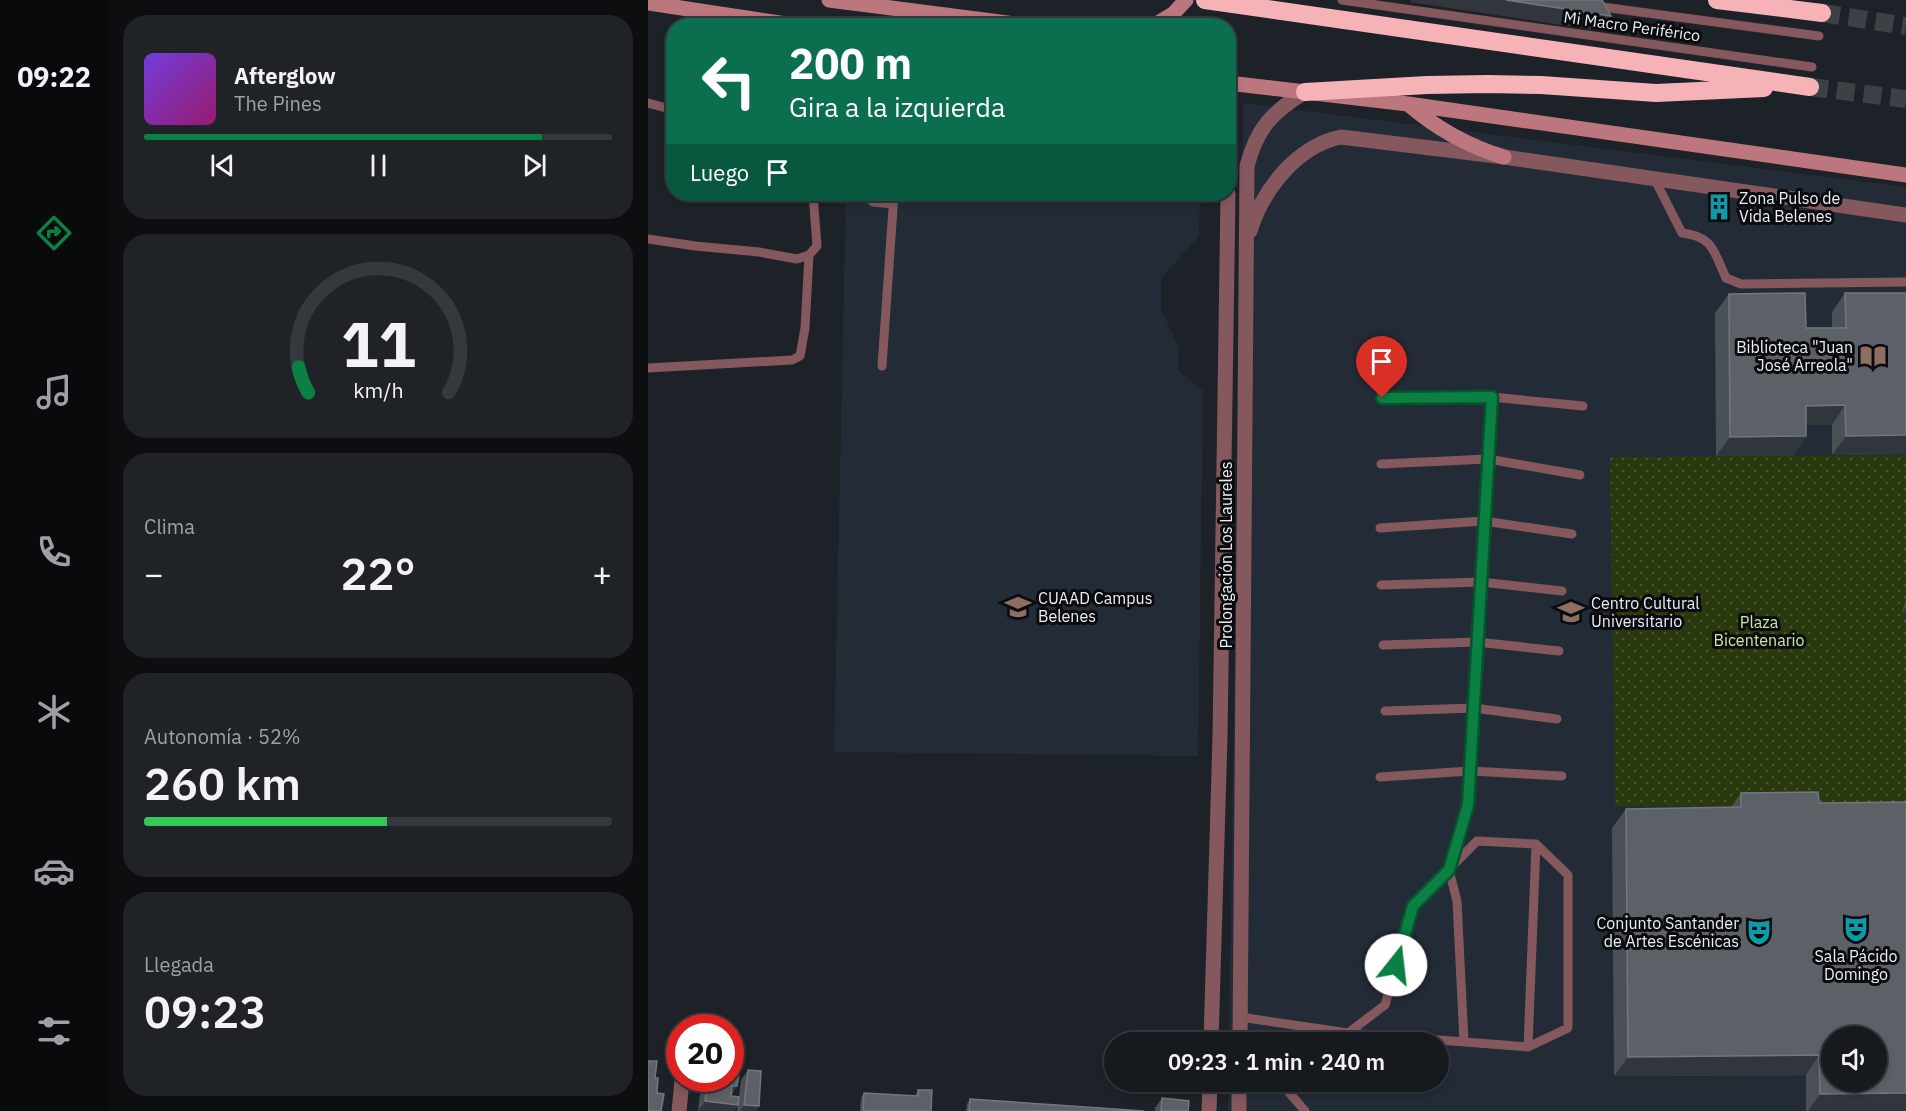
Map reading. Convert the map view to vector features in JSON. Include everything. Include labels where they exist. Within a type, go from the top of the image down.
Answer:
[{"type":"highway","points":[[1206,0],[1810,87],[1656,93],[1540,85],[1458,84],[1366,87],[1305,92]]},
{"type":"highway","points":[[1717,0],[1822,14],[1779,0]]},
{"type":"main road","points":[[829,0],[969,18]]},
{"type":"main road","points":[[1166,18],[1186,0]]},
{"type":"main road","points":[[648,3],[748,18]]},
{"type":"main road","points":[[1236,84],[1408,104],[1906,175]]},
{"type":"main road","points":[[1408,104],[1452,136],[1504,156]]},
{"type":"street","name":"Prolongación Los Laureles","points":[[1240,1029],[1247,166],[1251,151],[1265,123],[1274,112],[1305,92]]},
{"type":"street","points":[[1246,242],[1258,209],[1278,179],[1302,155],[1316,145],[1341,137],[1504,156],[1906,215]]},
{"type":"street","points":[[1236,180],[1247,181]]},
{"type":"street","name":"Prolongación Los Laureles","points":[[1211,1032],[1220,737],[1228,201]]},
{"type":"street","points":[[1220,737],[1243,738]]},
{"type":"street","points":[[679,1111],[681,1092]]},
{"type":"street","points":[[1209,1111],[1210,1092]]},
{"type":"street","points":[[1239,1092],[1239,1111]]},
{"type":"lane","name":"Mi Macro Periférico","points":[[1342,0],[1812,67]]},
{"type":"lane","name":"Mi Macro Periférico","points":[[1586,5],[1819,36]]},
{"type":"lane","points":[[648,103],[666,109]]},
{"type":"lane","points":[[1654,178],[1682,233],[1695,234],[1705,239],[1713,248],[1726,278],[1741,284],[1906,282]]},
{"type":"lane","points":[[648,239],[759,252],[796,259],[809,255],[817,246],[814,201]]},
{"type":"lane","points":[[872,201],[893,204]]},
{"type":"lane","points":[[882,366],[893,201]]},
{"type":"lane","points":[[648,368],[792,360],[800,356],[805,328],[809,255]]},
{"type":"lane","points":[[1382,398],[1492,397],[1583,406]]},
{"type":"lane","points":[[1464,1042],[1457,902],[1449,870],[1468,805],[1492,397]]},
{"type":"lane","points":[[1381,464],[1488,459],[1580,475]]},
{"type":"lane","points":[[1380,528],[1484,521],[1572,534]]},
{"type":"lane","points":[[1381,585],[1481,582],[1562,591]]},
{"type":"lane","points":[[1383,645],[1478,642],[1559,651]]},
{"type":"lane","points":[[1385,711],[1474,708],[1557,719]]},
{"type":"lane","points":[[1380,777],[1470,771],[1562,776]]},
{"type":"lane","points":[[1349,1032],[1384,1005],[1413,906],[1477,841],[1536,844],[1568,875],[1568,1028],[1528,1047],[1449,1041]]},
{"type":"lane","points":[[1528,1047],[1536,844]]},
{"type":"lane","points":[[1240,1029],[1321,1032]]},
{"type":"lane","points":[[1289,1092],[1305,1111]]},
{"type":"shaded area","name":"Centro Cultural Universitario","points":[[1243,103],[1906,187],[1906,1111],[1228,1111],[1229,1092],[1449,1092],[1449,1032],[1229,1032]]},
{"type":"shaded area","name":"CUAAD Campus Belenes","points":[[846,201],[1200,201],[1199,236],[1161,278],[1161,308],[1178,347],[1178,370],[1203,391],[1198,756],[834,752]]},
{"type":"green space","name":"Plaza Bicentenario","points":[[1906,455],[1906,807],[1615,806],[1610,457]]},
{"type":"building","points":[[1506,0],[1602,0],[1611,16]]},
{"type":"building","points":[[1727,199],[1728,204],[1719,206],[1718,200]]},
{"type":"building","points":[[1805,293],[1806,328],[1846,328],[1845,293],[1906,293],[1906,435],[1846,436],[1845,405],[1806,406],[1806,436],[1730,437],[1729,294]]},
{"type":"building","name":"Conjunto Santander de Artes Escénicas","points":[[1818,792],[1819,803],[1906,802],[1906,1093],[1820,1094],[1819,1055],[1628,1057],[1626,809],[1741,807],[1741,793]]},
{"type":"building","points":[[648,1061],[657,1061],[655,1078],[658,1078],[657,1093],[664,1094],[661,1111],[648,1111]]},
{"type":"building","points":[[748,1070],[761,1071],[759,1106],[744,1105]]},
{"type":"building","points":[[918,1090],[932,1090],[931,1111],[863,1111],[864,1093],[918,1096]]},
{"type":"building","points":[[706,1092],[731,1092],[731,1096],[739,1097],[738,1105],[705,1101]]},
{"type":"building","points":[[1162,1098],[1189,1101],[1188,1111],[1161,1111]]},
{"type":"building","points":[[970,1099],[1144,1111],[969,1111]]},
{"type":"tunnel","points":[[1822,13],[1906,26]]},
{"type":"tunnel","points":[[1810,87],[1906,99]]},
{"type":"place","name":"Zona Pulso de Vida Belenes","points":[[1719,207]]},
{"type":"place","name":"Biblioteca \"Juan José Arreola\"","points":[[1873,356]]},
{"type":"place","name":"CUAAD Campus Belenes","points":[[1018,607]]},
{"type":"place","name":"Centro Cultural Universitario","points":[[1571,612]]},
{"type":"place","name":"Sala Pácido Domingo","points":[[1856,929]]},
{"type":"place","name":"Conjunto Santander de Artes Escénicas","points":[[1759,932]]},
{"type":"route","points":[[1382,398],[1492,397],[1468,805],[1449,870],[1413,906],[1396,965]]}]
